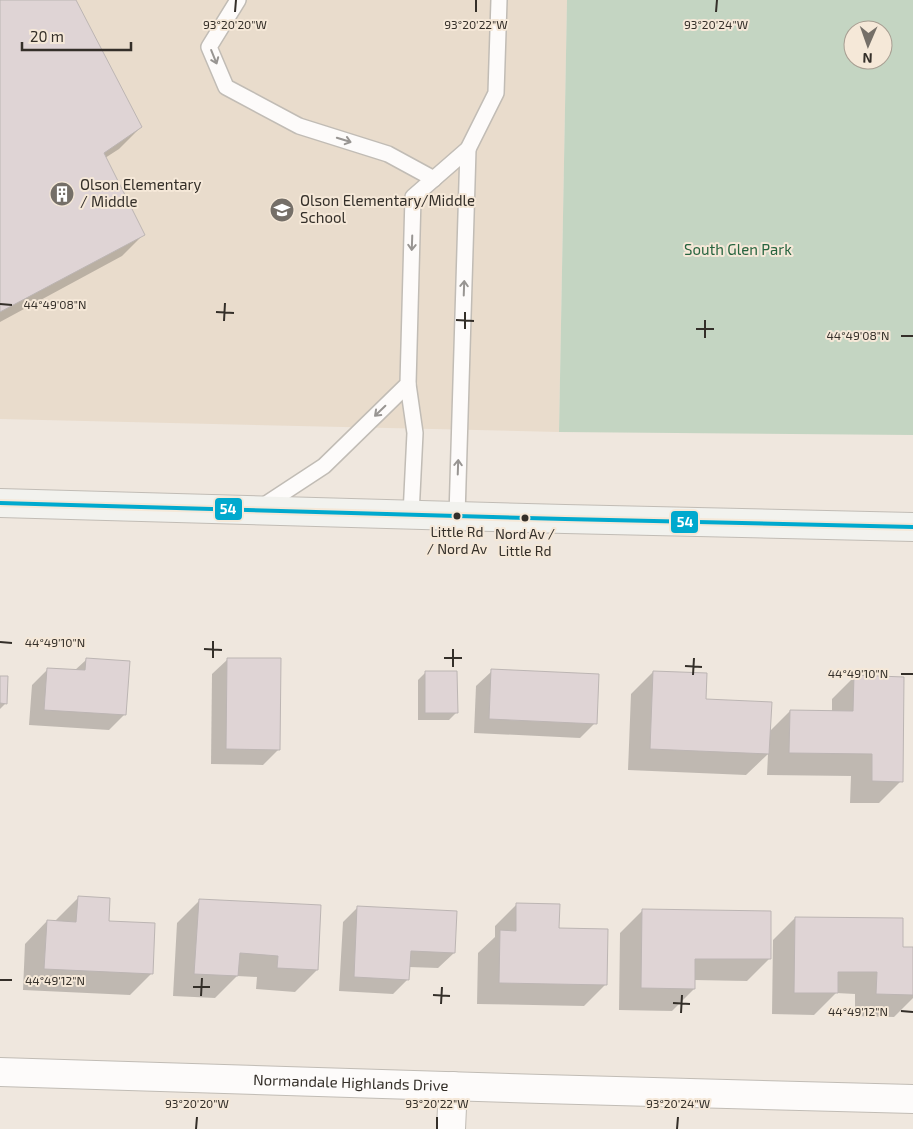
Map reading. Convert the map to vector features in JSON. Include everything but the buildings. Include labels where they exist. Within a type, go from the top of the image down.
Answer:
[{"type":"street","points":[[0,503],[913,527]]},
{"type":"street","name":"Normandale Highlands Drive","points":[[0,1072],[913,1099]]},
{"type":"street","points":[[451,1129],[453,1086]]},
{"type":"lane","points":[[238,0],[210,47],[226,87],[299,126],[388,154],[434,178]]},
{"type":"lane","points":[[411,515],[414,433],[408,384],[413,197],[468,149],[496,92],[498,0]]},
{"type":"lane","points":[[457,516],[468,149]]},
{"type":"lane","points":[[256,510],[324,466],[408,384]]},
{"type":"shaded area","name":"Olson Elementary/Middle School","points":[[0,0],[567,0],[559,432],[0,419]]},
{"type":"green space","name":"South Glen Park","points":[[567,0],[913,0],[913,435],[559,432]]},
{"type":"transit line","name":"54","points":[[0,503],[913,527]]},
{"type":"place","name":"Olson Elementary / Middle","points":[[62,194]]},
{"type":"place","name":"Olson Elementary/Middle School","points":[[282,210]]},
{"type":"place","name":"Little Rd / Nord Av","points":[[457,516]]},
{"type":"place","name":"Nord Av / Little Rd","points":[[525,518]]}]
